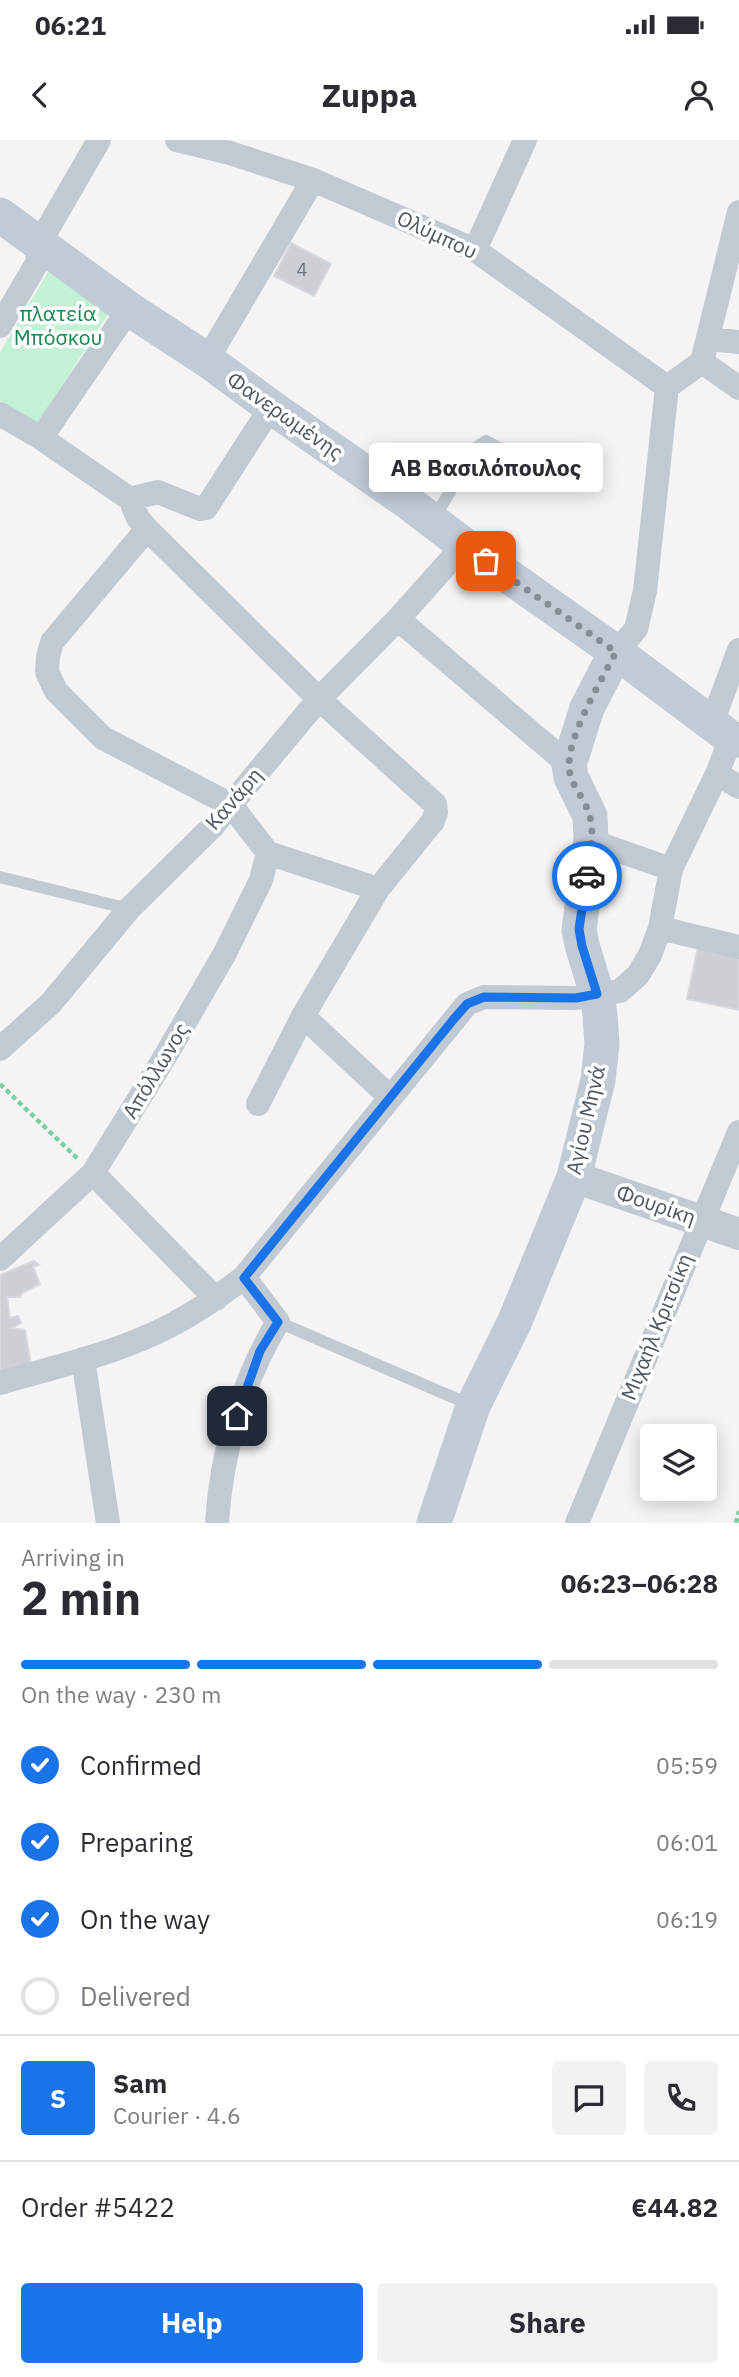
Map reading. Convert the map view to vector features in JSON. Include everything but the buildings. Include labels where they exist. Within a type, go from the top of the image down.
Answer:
[{"type":"main road","name":"Φανερωμένης","points":[[0,215],[129,309],[207,360],[409,503],[727,734]]},
{"type":"main road","points":[[569,765],[587,708],[616,652]]},
{"type":"main road","name":"Αγίου Μηνά","points":[[434,1523],[472,1406],[515,1321],[574,1177],[598,1080],[602,1028],[597,994],[579,929],[592,841],[590,816],[571,777],[569,765]]},
{"type":"street","points":[[0,326],[37,263],[39,244],[99,140]]},
{"type":"street","name":"Ολύμπου","points":[[177,140],[230,152],[313,180],[474,250],[667,387]]},
{"type":"street","points":[[474,250],[525,140]]},
{"type":"street","points":[[207,360],[313,180]]},
{"type":"street","points":[[705,351],[739,212]]},
{"type":"street","points":[[41,438],[129,309]]},
{"type":"street","points":[[616,652],[636,629],[645,591],[667,387],[705,351],[739,342]]},
{"type":"street","points":[[705,351],[739,388]]},
{"type":"street","points":[[130,499],[158,492],[200,509],[206,508],[271,407]]},
{"type":"street","points":[[0,414],[41,438],[130,499],[138,519],[147,529],[319,699],[435,804],[433,821],[378,889],[303,1016],[258,1104]]},
{"type":"street","points":[[147,529],[57,636],[48,657],[47,672],[56,691],[103,738],[231,805],[268,853],[378,889]]},
{"type":"street","name":"Κανάρη","points":[[0,1049],[51,1003],[129,909],[231,805],[319,699],[398,619],[464,545]]},
{"type":"street","points":[[398,619],[569,765]]},
{"type":"street","points":[[0,1383],[83,1359],[153,1334],[216,1299],[244,1278],[467,1004],[484,997],[576,998],[620,991],[638,975],[650,955],[660,928],[671,869],[717,774],[727,734],[739,650]]},
{"type":"street","points":[[717,774],[739,787]]},
{"type":"street","points":[[592,841],[671,869]]},
{"type":"street","name":"Απόλλωνος","points":[[0,1259],[93,1173],[225,953],[261,880],[268,853]]},
{"type":"street","points":[[660,928],[739,947]]},
{"type":"street","points":[[303,1016],[390,1097]]},
{"type":"street","name":"Μιχαήλ Κριτσίκη","points":[[577,1523],[739,1132]]},
{"type":"street","points":[[93,1173],[216,1299]]},
{"type":"street","name":"Φουρίκη","points":[[574,1177],[739,1234]]},
{"type":"street","points":[[217,1523],[226,1455],[237,1416],[260,1351],[278,1322],[244,1278]]},
{"type":"street","points":[[83,1359],[108,1523]]},
{"type":"lane","points":[[432,521],[478,446],[486,441],[522,460]]},
{"type":"lane","points":[[0,877],[129,909]]},
{"type":"lane","points":[[278,1322],[472,1406]]},
{"type":"path","points":[[0,1084],[93,1173]]},
{"type":"path","points":[[736,1523],[739,1511]]},
{"type":"green space","name":"πλατεία Μπόσκου","points":[[48,272],[108,314],[36,426],[0,401],[0,352]]},
{"type":"way so far","points":[[486,561],[616,652],[587,708],[569,765],[571,777],[590,816],[592,841],[587,876]]},
{"type":"place","name":"ΑΒ Βασιλόπουλος","points":[[486,561]]},
{"type":"route","points":[[237,1416],[260,1351],[278,1322],[244,1278],[453,1020],[467,1004],[484,997],[576,998],[597,994],[579,929],[587,876]]}]
